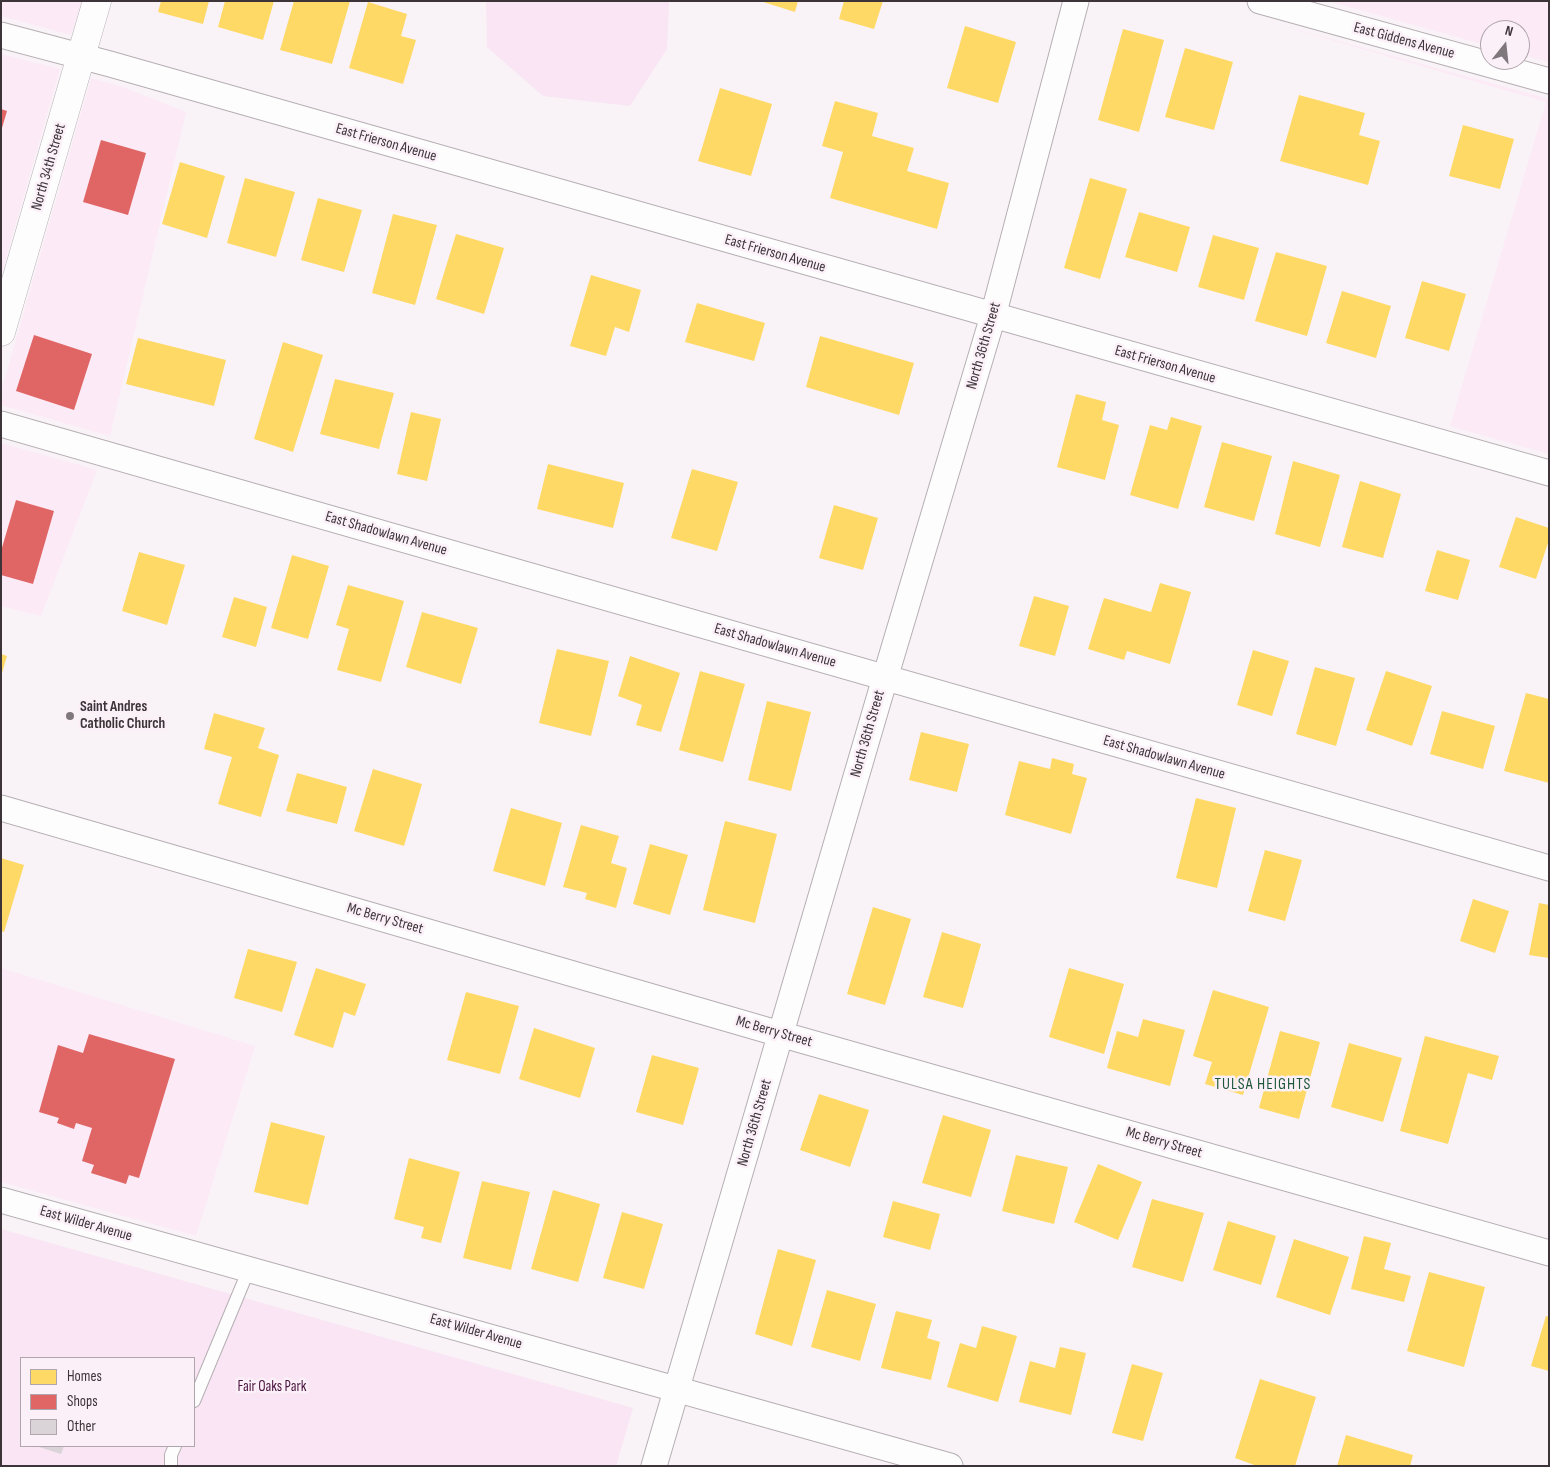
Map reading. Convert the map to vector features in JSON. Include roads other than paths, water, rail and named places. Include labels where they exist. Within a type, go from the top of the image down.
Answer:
[{"type":"street","name":"North 34th Street","points":[[1,332],[97,1]]},
{"type":"street","name":"North 36th Street","points":[[654,1466],[993,316],[1076,1]]},
{"type":"street","name":"East Giddens Avenue","points":[[1260,1],[1549,81]]},
{"type":"street","name":"East Frierson Avenue","points":[[1,35],[81,56],[1549,473]]},
{"type":"street","name":"East Shadowlawn Avenue","points":[[1,424],[1549,868]]},
{"type":"street","name":"Mc Berry Street","points":[[1,808],[780,1034],[1549,1253]]},
{"type":"street","name":"East Wilder Avenue","points":[[1,1200],[678,1388],[950,1466]]},
{"type":"lane","points":[[195,1399],[249,1269]]},
{"type":"lane","points":[[171,1466],[171,1455],[175,1447]]},
{"type":"place","name":"Saint Andres Catholic Church","points":[[70,716]]},
{"type":"district","name":"TULSA HEIGHTS","points":[[1263,1085]]},
{"type":"park label","name":"Fair Oaks Park","points":[[272,1387]]}]
